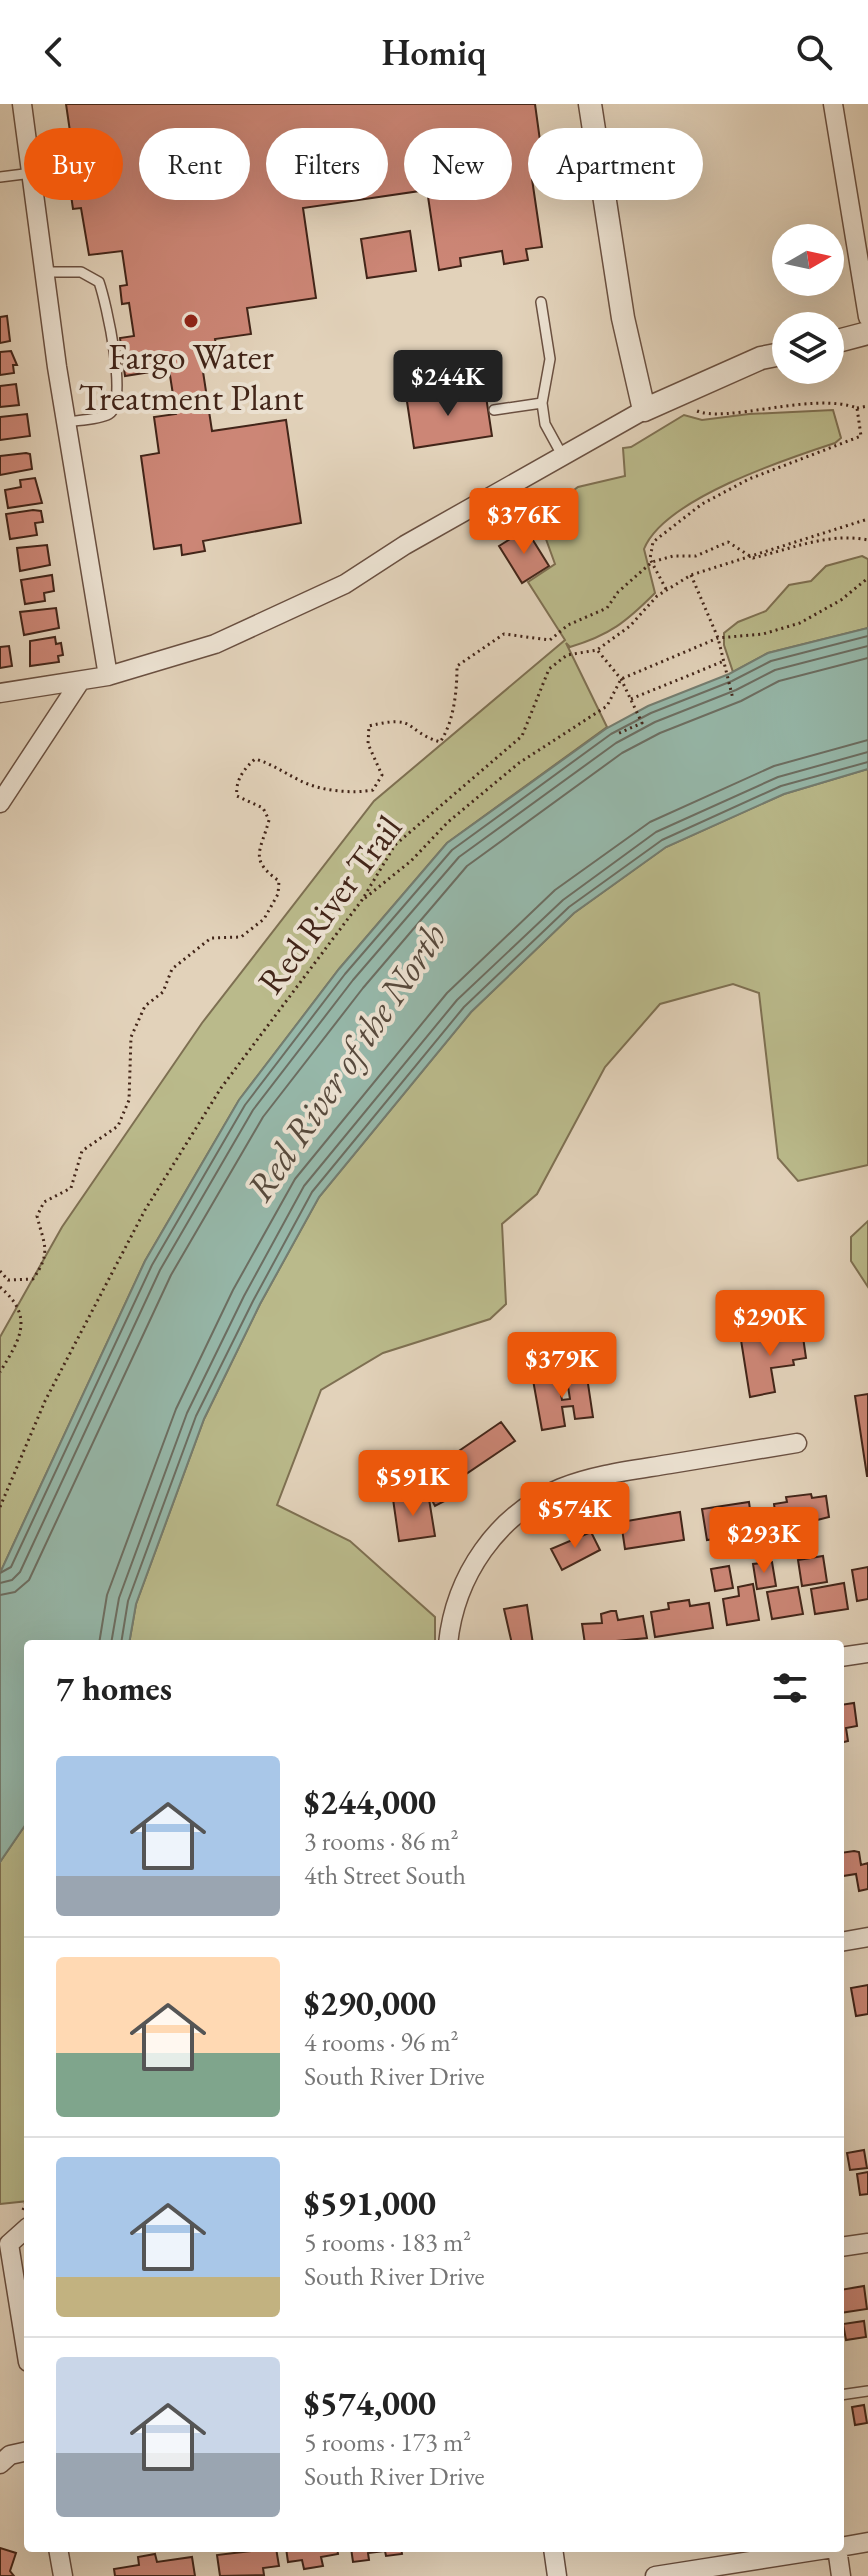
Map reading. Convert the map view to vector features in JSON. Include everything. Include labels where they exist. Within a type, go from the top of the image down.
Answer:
[{"type":"street","points":[[22,104],[25,128]]},
{"type":"street","points":[[590,104],[623,318],[644,410]]},
{"type":"street","points":[[833,104],[868,317]]},
{"type":"street","points":[[36,200],[66,422],[108,676]]},
{"type":"street","points":[[844,339],[868,333]]},
{"type":"street","points":[[0,693],[79,683],[215,644],[345,584],[405,545],[644,410],[772,356]]},
{"type":"street","points":[[0,803],[79,683]]},
{"type":"street","points":[[448,1640],[451,1618],[476,1561],[519,1510],[561,1488],[600,1476],[797,1443]]},
{"type":"street","points":[[844,1656],[868,1653]]},
{"type":"street","points":[[844,1941],[868,1937]]},
{"type":"street","points":[[24,2231],[9,2244],[24,2337]]},
{"type":"street","points":[[844,2246],[868,2243]]},
{"type":"street","points":[[0,2464],[10,2455],[24,2452]]},
{"type":"street","points":[[844,2547],[868,2542]]},
{"type":"street","points":[[59,2552],[63,2576]]},
{"type":"street","points":[[554,2552],[557,2576]]},
{"type":"street","points":[[655,2576],[811,2552]]},
{"type":"street","points":[[838,2552],[841,2576]]},
{"type":"lane","points":[[0,177],[24,174]]},
{"type":"lane","points":[[45,272],[81,272],[99,282],[118,388],[115,408],[109,414],[66,422]]},
{"type":"lane","points":[[541,302],[550,359],[542,403],[545,424],[562,455]]},
{"type":"lane","points":[[494,410],[542,403]]},
{"type":"lane","points":[[844,2394],[868,2391]]},
{"type":"path","points":[[688,392],[697,412],[799,403],[846,404],[857,408],[868,406]]},
{"type":"path","points":[[666,589],[652,562],[653,542],[702,504],[749,479],[861,436],[857,408]]},
{"type":"path","name":"Red River Trail","points":[[0,1507],[45,1401],[145,1210],[221,1088],[362,900],[395,845],[522,736],[549,669],[567,655],[597,650],[630,626],[666,589],[691,575],[868,519]]},
{"type":"path","points":[[0,1271],[8,1280],[33,1279],[44,1263],[46,1246],[37,1216],[44,1202],[71,1188],[82,1151],[118,1126],[129,1100],[128,1063],[136,1020],[145,1006],[163,992],[172,969],[211,938],[241,937],[264,919],[278,894],[279,881],[262,869],[258,856],[269,820],[263,808],[237,796],[236,786],[244,769],[255,759],[275,764],[302,782],[355,793],[373,790],[382,775],[368,744],[369,726],[393,720],[408,722],[425,737],[440,742],[446,733],[456,694],[457,666],[504,634],[550,640],[568,625],[607,608],[618,592],[652,562],[673,556],[696,556],[728,542],[753,558],[820,540],[851,537],[868,540]]},
{"type":"path","points":[[691,575],[718,638],[733,699]]},
{"type":"path","points":[[362,900],[411,861],[448,822],[519,763],[607,706],[621,679],[718,638],[763,634],[800,623],[841,600],[868,578]]},
{"type":"path","points":[[597,650],[621,679],[642,723],[617,734]]},
{"type":"path","points":[[631,699],[725,661]]},
{"type":"path","points":[[0,1287],[19,1308],[23,1326],[0,1372]]},
{"type":"green space","points":[[833,410],[841,438],[835,443],[729,483],[675,514],[656,531],[644,549],[655,593],[626,620],[607,632],[570,647],[566,643],[607,727],[447,843],[339,969],[239,1100],[145,1261],[0,1573],[0,1337],[62,1227],[202,1023],[374,801],[565,640],[528,582],[555,564],[538,517],[578,487],[625,476],[623,448],[631,447],[684,415],[702,420],[749,414]]},
{"type":"green space","points":[[862,556],[868,559],[868,628],[768,653],[733,672],[724,645],[724,633],[738,622],[766,611],[789,585],[811,581],[826,566]]},
{"type":"green space","points":[[868,769],[868,1165],[798,1181],[778,1158],[759,993],[733,984],[660,1004],[605,1067],[537,1194],[502,1224],[506,1304],[490,1319],[383,1353],[321,1390],[277,1505],[350,1541],[435,1617],[435,1640],[130,1640],[136,1604],[204,1419],[260,1304],[319,1197],[471,1012],[574,913],[666,847],[784,794]]},
{"type":"green space","points":[[868,1221],[868,1287],[851,1261],[851,1237]]},
{"type":"green space","points":[[24,1827],[24,2201],[0,2204],[0,1862]]},
{"type":"water","name":"Red River of the North","points":[[868,628],[868,769],[784,794],[666,847],[574,913],[471,1012],[319,1197],[260,1304],[204,1419],[136,1604],[130,1640],[24,1640],[24,1827],[0,1862],[0,1573],[145,1261],[239,1100],[339,969],[447,843],[607,728],[648,706],[729,674],[768,653]]},
{"type":"building","name":"Fargo Water Treatment Plant","points":[[66,104],[535,104],[538,128],[528,128],[528,200],[535,200],[542,247],[526,249],[528,260],[504,264],[502,251],[460,258],[461,266],[439,270],[428,200],[512,200],[512,128],[404,128],[404,193],[388,196],[388,128],[266,128],[266,200],[358,200],[303,208],[316,298],[247,308],[251,334],[215,339],[219,362],[202,365],[212,431],[286,420],[301,523],[203,541],[205,551],[182,555],[181,545],[154,549],[141,456],[159,453],[154,417],[176,414],[169,369],[125,376],[120,338],[134,336],[129,303],[122,304],[120,286],[127,285],[122,251],[89,255],[81,208],[73,209],[72,200],[123,200],[123,128],[70,128]]},
{"type":"building","points":[[410,231],[416,271],[367,278],[361,239]]},
{"type":"building","points":[[7,316],[10,341],[0,343],[0,317]]},
{"type":"building","points":[[11,351],[17,365],[13,365],[14,373],[0,375],[0,352]]},
{"type":"building","points":[[16,384],[19,405],[0,407],[0,386]]},
{"type":"building","points":[[438,390],[439,397],[485,390],[492,436],[414,448],[406,395]]},
{"type":"building","points":[[27,414],[30,436],[0,440],[0,417]]},
{"type":"building","points":[[30,454],[32,469],[0,475],[0,456]]},
{"type":"building","points":[[35,478],[42,503],[8,508],[5,490],[21,487],[20,480]]},
{"type":"building","points":[[41,511],[43,522],[35,523],[37,535],[10,539],[6,514]]},
{"type":"building","points":[[526,529],[549,566],[522,583],[499,546]]},
{"type":"building","points":[[47,545],[50,565],[20,571],[17,548]]},
{"type":"building","points":[[52,575],[54,591],[44,593],[45,601],[25,604],[21,580]]},
{"type":"building","points":[[56,608],[59,628],[24,635],[20,612]]},
{"type":"building","points":[[55,637],[56,644],[61,643],[63,655],[58,656],[59,662],[30,666],[30,641]]},
{"type":"building","points":[[9,646],[12,666],[0,668],[0,647]]},
{"type":"building","points":[[802,1330],[806,1358],[793,1360],[794,1365],[771,1368],[775,1392],[750,1397],[741,1340]]},
{"type":"building","points":[[583,1374],[587,1377],[593,1417],[575,1419],[573,1406],[562,1407],[565,1426],[542,1430],[533,1380],[557,1376],[562,1400],[570,1399],[567,1380]]},
{"type":"building","points":[[868,1394],[868,1476],[867,1476],[855,1396]]},
{"type":"building","points":[[501,1422],[515,1441],[466,1474],[453,1455]]},
{"type":"building","points":[[444,1472],[456,1495],[435,1506],[423,1483]]},
{"type":"building","points":[[811,1494],[812,1498],[826,1496],[829,1517],[790,1527],[790,1523],[777,1525],[774,1504],[787,1502],[786,1497]]},
{"type":"building","points":[[417,1495],[418,1501],[429,1499],[435,1536],[399,1541],[393,1499]]},
{"type":"building","points":[[749,1502],[752,1524],[726,1528],[728,1537],[707,1540],[702,1509]]},
{"type":"building","points":[[680,1512],[684,1540],[625,1549],[621,1522]]},
{"type":"building","points":[[591,1532],[600,1550],[562,1570],[551,1549]]},
{"type":"building","points":[[823,1556],[827,1582],[802,1586],[798,1560]]},
{"type":"building","points":[[772,1562],[776,1586],[757,1589],[753,1564]]},
{"type":"building","points":[[729,1566],[733,1588],[715,1591],[711,1569]]},
{"type":"building","points":[[868,1567],[868,1599],[857,1601],[852,1570]]},
{"type":"building","points":[[844,1583],[848,1609],[815,1614],[811,1589]]},
{"type":"building","points":[[753,1584],[759,1620],[727,1625],[723,1599],[739,1596],[738,1587]]},
{"type":"building","points":[[798,1587],[803,1614],[772,1619],[767,1592]]},
{"type":"building","points":[[689,1600],[690,1606],[709,1603],[713,1628],[655,1637],[651,1612],[669,1609],[668,1603]]},
{"type":"building","points":[[527,1605],[532,1640],[511,1640],[504,1609]]},
{"type":"building","points":[[616,1611],[618,1620],[643,1616],[647,1638],[584,1640],[582,1624],[602,1623],[601,1614]]},
{"type":"building","points":[[854,1703],[857,1726],[846,1728],[848,1741],[844,1742],[844,1704]]},
{"type":"building","points":[[844,1852],[859,1852],[861,1865],[868,1863],[868,1889],[859,1891],[856,1874],[844,1876]]},
{"type":"building","points":[[868,1985],[868,2014],[856,2016],[851,1988]]},
{"type":"building","points":[[864,2150],[867,2168],[850,2170],[847,2153]]},
{"type":"building","points":[[868,2172],[868,2194],[860,2195],[857,2174]]},
{"type":"building","points":[[864,2286],[867,2309],[844,2312],[844,2289]]},
{"type":"building","points":[[864,2321],[866,2337],[846,2340],[844,2324]]},
{"type":"building","points":[[864,2405],[867,2423],[855,2425],[852,2407]]},
{"type":"building","points":[[0,2548],[16,2553],[10,2571],[14,2576],[0,2576]]},
{"type":"building","points":[[277,2552],[279,2566],[263,2568],[264,2575],[220,2576],[217,2555]]},
{"type":"building","points":[[287,2552],[338,2552],[321,2557],[323,2566],[304,2569],[302,2560],[288,2562]]},
{"type":"building","points":[[352,2552],[376,2552],[368,2553],[369,2560],[353,2562]]},
{"type":"building","points":[[385,2552],[402,2552],[402,2554],[386,2556]]},
{"type":"building","points":[[155,2554],[157,2562],[192,2557],[195,2576],[115,2576],[114,2569],[139,2565],[138,2557]]},
{"type":"place","name":"Fargo Water Treatment Plant","points":[[191,321]]}]
